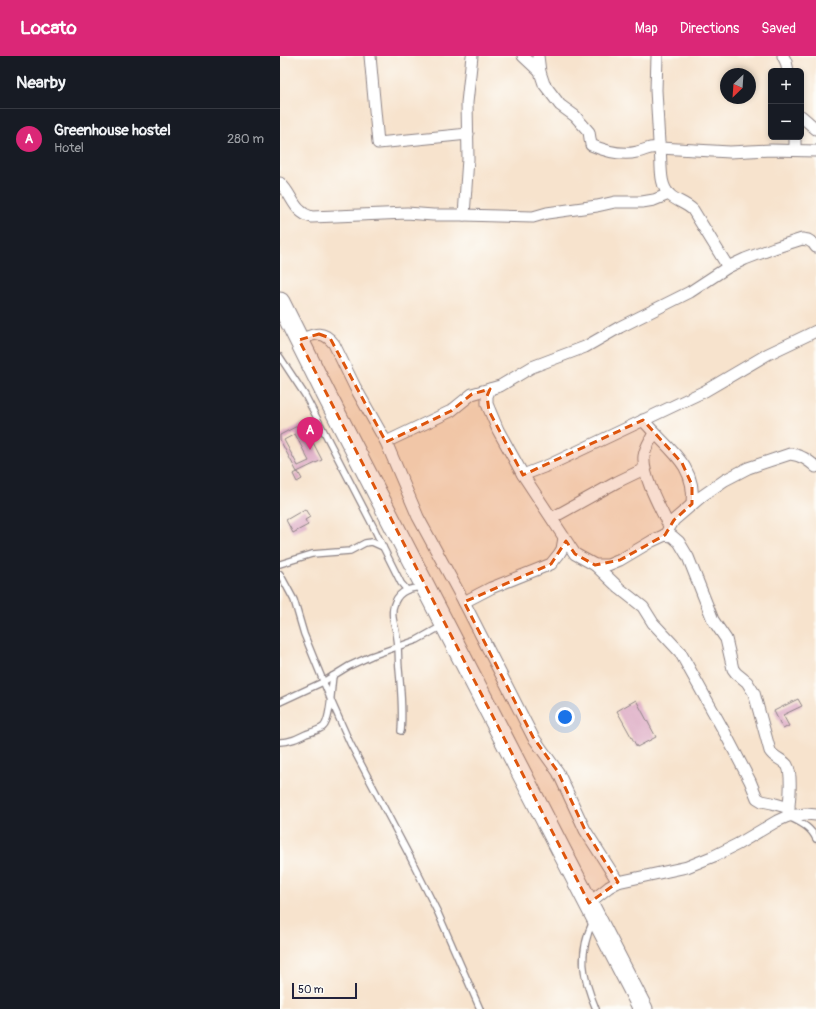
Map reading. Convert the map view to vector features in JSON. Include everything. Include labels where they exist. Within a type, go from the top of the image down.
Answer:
[{"type":"highway","points":[[280,302],[416,588],[445,625],[643,1009]]},
{"type":"street","points":[[370,56],[378,143],[468,134]]},
{"type":"street","points":[[464,215],[468,134],[467,103],[472,56]]},
{"type":"street","points":[[523,56],[540,72]]},
{"type":"street","points":[[538,56],[541,80],[550,93],[560,105],[575,116],[589,132],[591,145],[608,151],[624,154],[636,153],[652,147],[730,152],[795,149],[816,151]]},
{"type":"street","points":[[657,56],[656,103],[662,178],[665,190],[693,210],[728,267]]},
{"type":"street","points":[[783,56],[787,68]]},
{"type":"street","points":[[804,119],[816,129]]},
{"type":"street","points":[[795,140],[795,149]]},
{"type":"street","points":[[280,183],[289,193],[300,212],[304,215],[312,217],[407,212],[433,215],[532,216],[615,202],[642,202],[654,200],[669,194]]},
{"type":"street","points":[[386,442],[451,411],[472,394],[490,389],[511,380],[540,364],[585,347],[620,327],[690,292],[728,267],[745,259],[774,248],[802,240],[808,240],[816,247]]},
{"type":"street","points":[[523,474],[549,465],[705,391],[754,361],[816,331]]},
{"type":"street","points":[[299,340],[311,335],[319,334],[330,338],[334,344],[367,410],[386,442],[418,518],[512,693],[533,737],[558,772],[585,830],[618,882]]},
{"type":"street","points":[[490,389],[486,399],[489,411],[523,474],[564,538],[575,554],[595,565],[619,588],[643,606],[653,623],[680,652],[737,756],[758,798],[762,801],[772,802],[789,812],[816,816]]},
{"type":"street","points":[[643,420],[682,463],[689,474],[694,493],[692,504]]},
{"type":"street","points":[[592,910],[609,887],[618,882],[687,867],[714,856],[738,844],[777,821],[789,812],[791,789],[788,768],[783,761],[776,758],[770,751],[754,693],[747,682],[733,669],[726,639],[712,616],[688,557],[679,542],[667,530],[644,469],[646,450],[654,433]]},
{"type":"street","points":[[595,565],[608,565],[620,560],[652,541],[667,530],[674,520],[692,504],[736,473],[790,454],[797,454],[816,466]]},
{"type":"street","points":[[552,518],[644,469]]},
{"type":"street","points":[[551,564],[562,549],[564,538]]},
{"type":"street","points":[[464,602],[491,588],[575,554]]},
{"type":"lane","points":[[280,357],[305,395],[401,583],[416,588]]},
{"type":"lane","points":[[280,564],[312,554],[350,551],[366,543],[372,542],[383,547]]},
{"type":"lane","points":[[280,574],[294,600],[304,634],[350,743],[410,855],[480,1009]]},
{"type":"lane","points":[[401,731],[402,696],[393,610],[398,596],[416,588]]},
{"type":"lane","points":[[280,702],[323,682],[371,656],[417,640],[445,625]]},
{"type":"lane","points":[[280,742],[287,742],[323,727],[329,717],[333,676]]},
{"type":"lane","points":[[789,812],[811,830],[816,839]]},
{"type":"lane","points":[[592,910],[583,955],[589,989],[596,1009]]},
{"type":"highlighted area","points":[[319,334],[330,338],[386,442],[451,411],[472,394],[490,389],[487,396],[489,411],[523,475],[643,420],[682,463],[692,485],[692,504],[674,520],[665,535],[620,560],[595,565],[575,554],[566,541],[551,564],[464,602],[533,737],[558,772],[585,830],[618,882],[589,903],[299,340]]},
{"type":"building","points":[[303,423],[322,460],[297,472],[280,440],[280,435]],"holes":[[[295,434],[309,461],[298,466],[284,440]]]},
{"type":"building","points":[[298,472],[302,479],[297,482],[293,474]]},
{"type":"building","points":[[305,509],[310,517],[305,520],[308,525],[293,533],[286,520]]},
{"type":"building","points":[[798,699],[802,706],[783,715],[789,726],[783,729],[774,711]]},
{"type":"building","points":[[636,700],[656,737],[637,747],[617,711]]},
{"type":"place","name":"Greenhouse hostel","points":[[310,450]]}]
